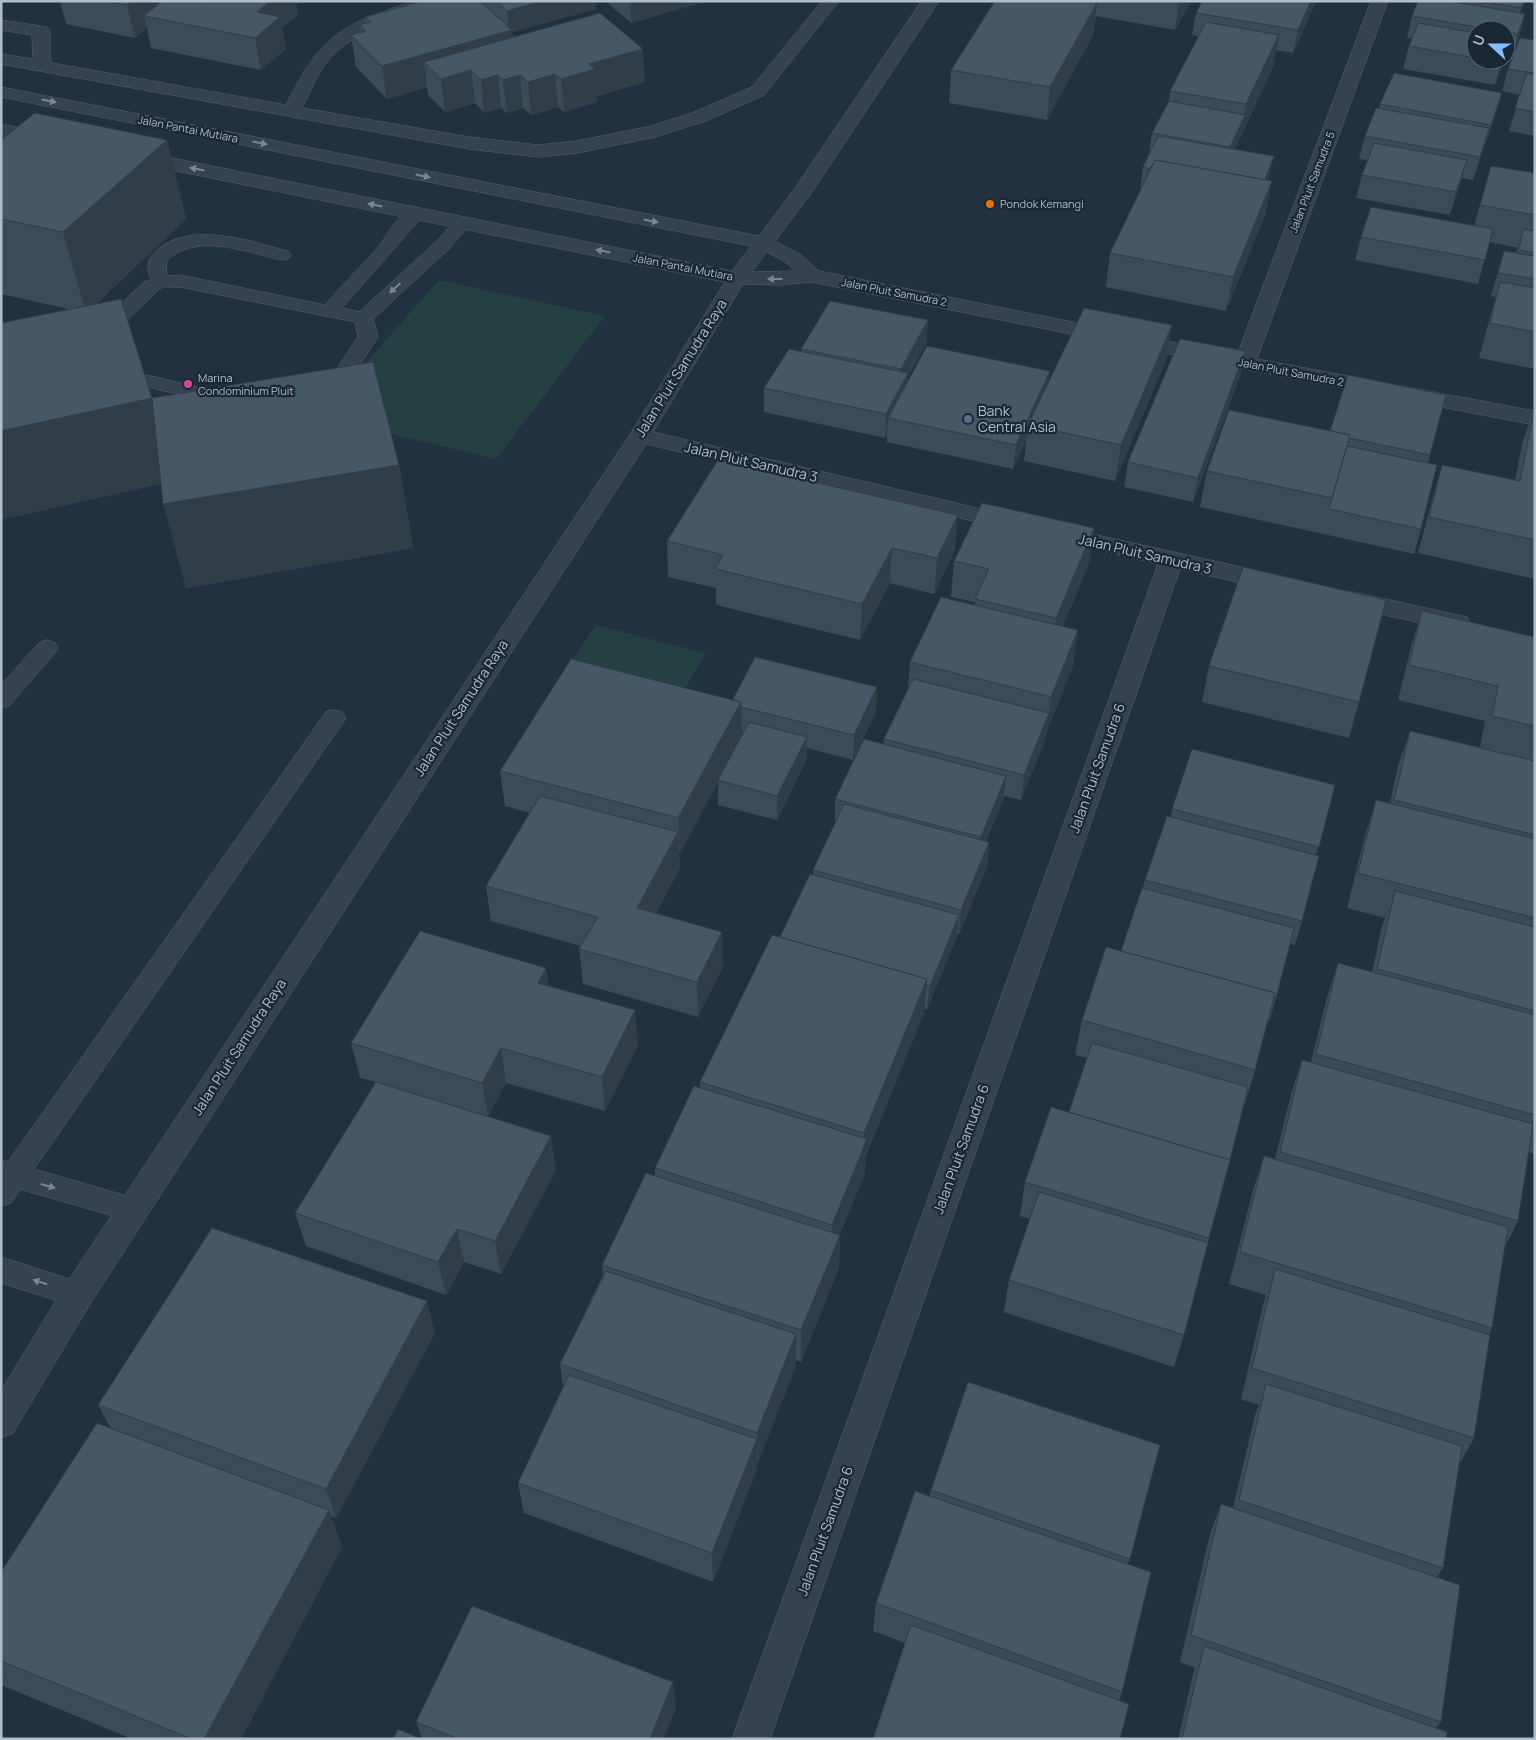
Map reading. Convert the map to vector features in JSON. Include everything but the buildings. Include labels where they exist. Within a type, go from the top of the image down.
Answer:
[{"type":"street","points":[[291,112],[319,61],[338,42],[366,23],[435,1]]},
{"type":"street","points":[[1,58],[469,143],[538,151],[577,147],[655,131],[737,102],[758,91],[831,1]]},
{"type":"street","name":"Jalan Pluit Samudra Raya","points":[[1,1422],[78,1294],[640,436],[737,278],[800,196],[930,1]]},
{"type":"street","name":"Jalan Pluit Samudra 5","points":[[1245,363],[1380,1]]},
{"type":"street","points":[[1,25],[41,30],[41,58],[45,67]]},
{"type":"street","name":"Jalan Pantai Mutiara","points":[[1,109],[10,94],[343,179],[415,214],[737,278],[779,279],[812,276]]},
{"type":"street","points":[[1,130],[68,143]]},
{"type":"street","name":"Jalan Pantai Mutiara","points":[[116,153],[343,179],[764,243],[794,259],[812,276]]},
{"type":"street","name":"Jalan Pluit Samudra 2","points":[[812,276],[1245,363],[1535,418]]},
{"type":"street","name":"Jalan Pluit Samudra 3","points":[[640,436],[1171,560],[1295,587]]},
{"type":"street","name":"Jalan Pluit Samudra 6","points":[[751,1739],[1171,560]]},
{"type":"street","points":[[1324,594],[1477,627]]},
{"type":"lane","points":[[329,311],[387,248],[396,233],[415,214]]},
{"type":"lane","points":[[363,318],[444,245],[462,223]]},
{"type":"lane","points":[[162,282],[155,270],[157,260],[167,250],[180,243],[196,240],[224,242],[282,255]]},
{"type":"lane","points":[[162,282],[201,284],[363,318],[368,337],[317,404],[303,412],[277,411],[104,371],[95,360],[96,344],[106,330],[151,286],[162,282]]},
{"type":"lane","points":[[1,700],[47,648]]},
{"type":"lane","points":[[134,1210],[5,1180],[334,718]]},
{"type":"lane","points":[[1,1270],[78,1294]]},
{"type":"green space","points":[[439,280],[605,316],[496,459],[318,417]]},
{"type":"green space","points":[[596,625],[706,653],[680,697],[568,667]]},
{"type":"place","name":"Pondok Kemangi","points":[[990,204]]},
{"type":"place","name":"Marina Condominium Pluit","points":[[188,384]]},
{"type":"place","name":"Bank Central Asia","points":[[968,419]]}]
